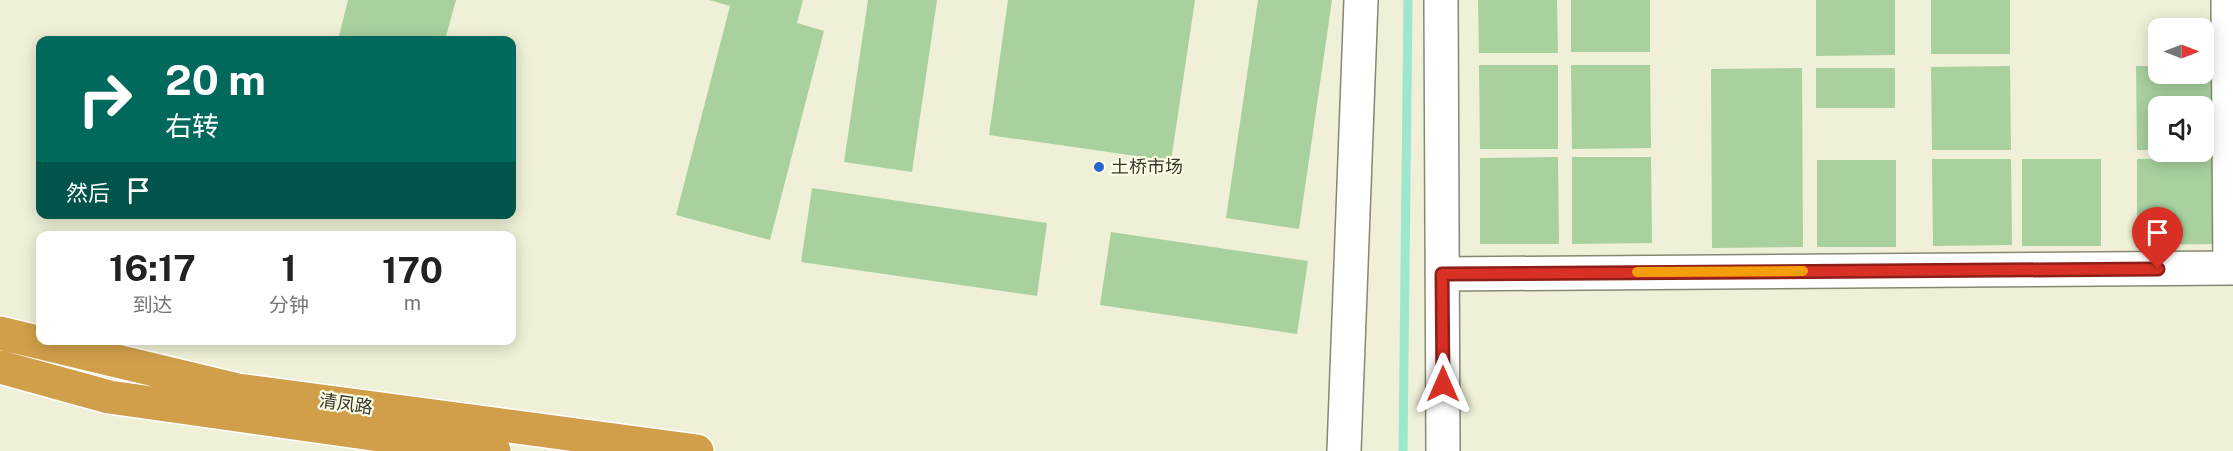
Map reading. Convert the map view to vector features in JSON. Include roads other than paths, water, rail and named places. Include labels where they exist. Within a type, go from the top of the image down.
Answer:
[{"type":"highway","name":"清凤路","points":[[0,333],[36,342]]},
{"type":"highway","name":"清凤路","points":[[50,345],[238,390],[697,451]]},
{"type":"highway","name":"清凤路","points":[[0,367],[109,397],[494,451]]},
{"type":"street","points":[[1344,451],[1361,0]]},
{"type":"street","points":[[1440,0],[1443,451]]},
{"type":"street","points":[[1442,274],[2231,268],[2228,0]]},
{"type":"waterway","points":[[1403,451],[1408,0]]},
{"type":"place","name":"土桥市场","points":[[1099,167]]}]
